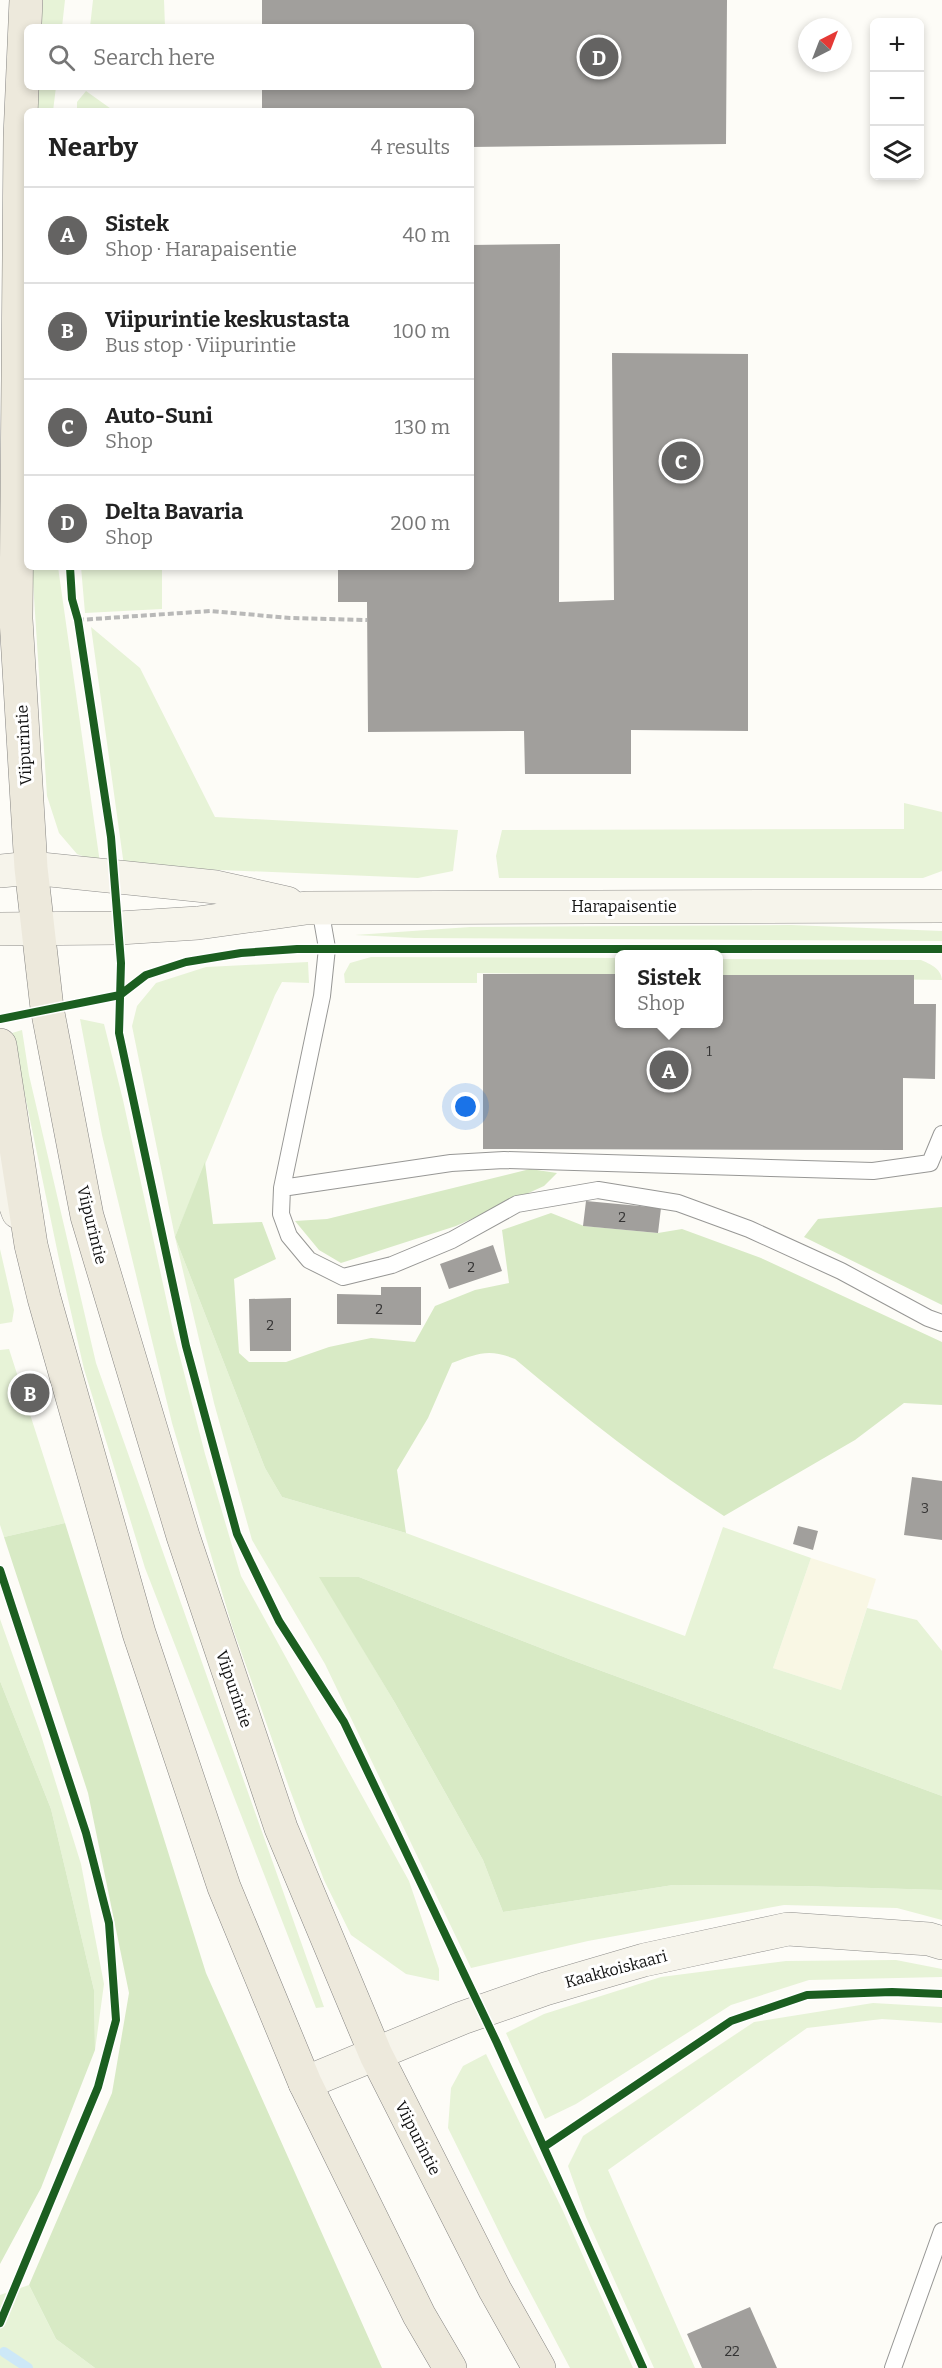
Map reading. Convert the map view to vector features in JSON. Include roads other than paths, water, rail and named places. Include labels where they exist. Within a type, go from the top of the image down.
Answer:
[{"type":"main road","name":"Viipurintie","points":[[25,24],[26,0]]},
{"type":"main road","name":"Viipurintie","points":[[24,46],[20,137],[15,869],[38,929],[46,1008],[87,1216],[180,1524],[281,1828],[376,2055],[495,2290],[538,2368]]},
{"type":"main road","name":"Harapaisentie","points":[[15,869],[216,886],[313,908]]},
{"type":"main road","name":"Harapaisentie","points":[[0,929],[118,928],[186,924],[313,908],[942,906]]},
{"type":"main road","points":[[0,1045],[31,1245],[66,1378],[143,1644],[224,1887],[305,2083],[419,2316],[450,2368]]},
{"type":"main road","points":[[0,1163],[31,1245]]},
{"type":"main road","name":"Kaakkoiskaari","points":[[305,2083],[462,2018],[545,1989],[644,1960],[788,1929],[929,1939],[942,1943]]},
{"type":"lane","points":[[313,908],[327,948],[322,996],[282,1188],[281,1214],[289,1236],[309,1260],[343,1277],[392,1265],[452,1240],[517,1204],[598,1190],[678,1203],[749,1228],[841,1271],[928,1318],[942,1323]]},
{"type":"lane","points":[[282,1188],[451,1163],[504,1160],[873,1171],[930,1163],[942,1134]]},
{"type":"lane","points":[[893,2368],[942,2230]]},
{"type":"waterway","points":[[4,2352],[28,2368]]},
{"type":"place","name":"Delta Bavaria","points":[[599,57]]},
{"type":"place","name":"Auto-Suni","points":[[681,461]]},
{"type":"place","name":"Sistek","points":[[669,1070]]},
{"type":"place","name":"Viipurintie keskustasta","points":[[30,1393]]}]
